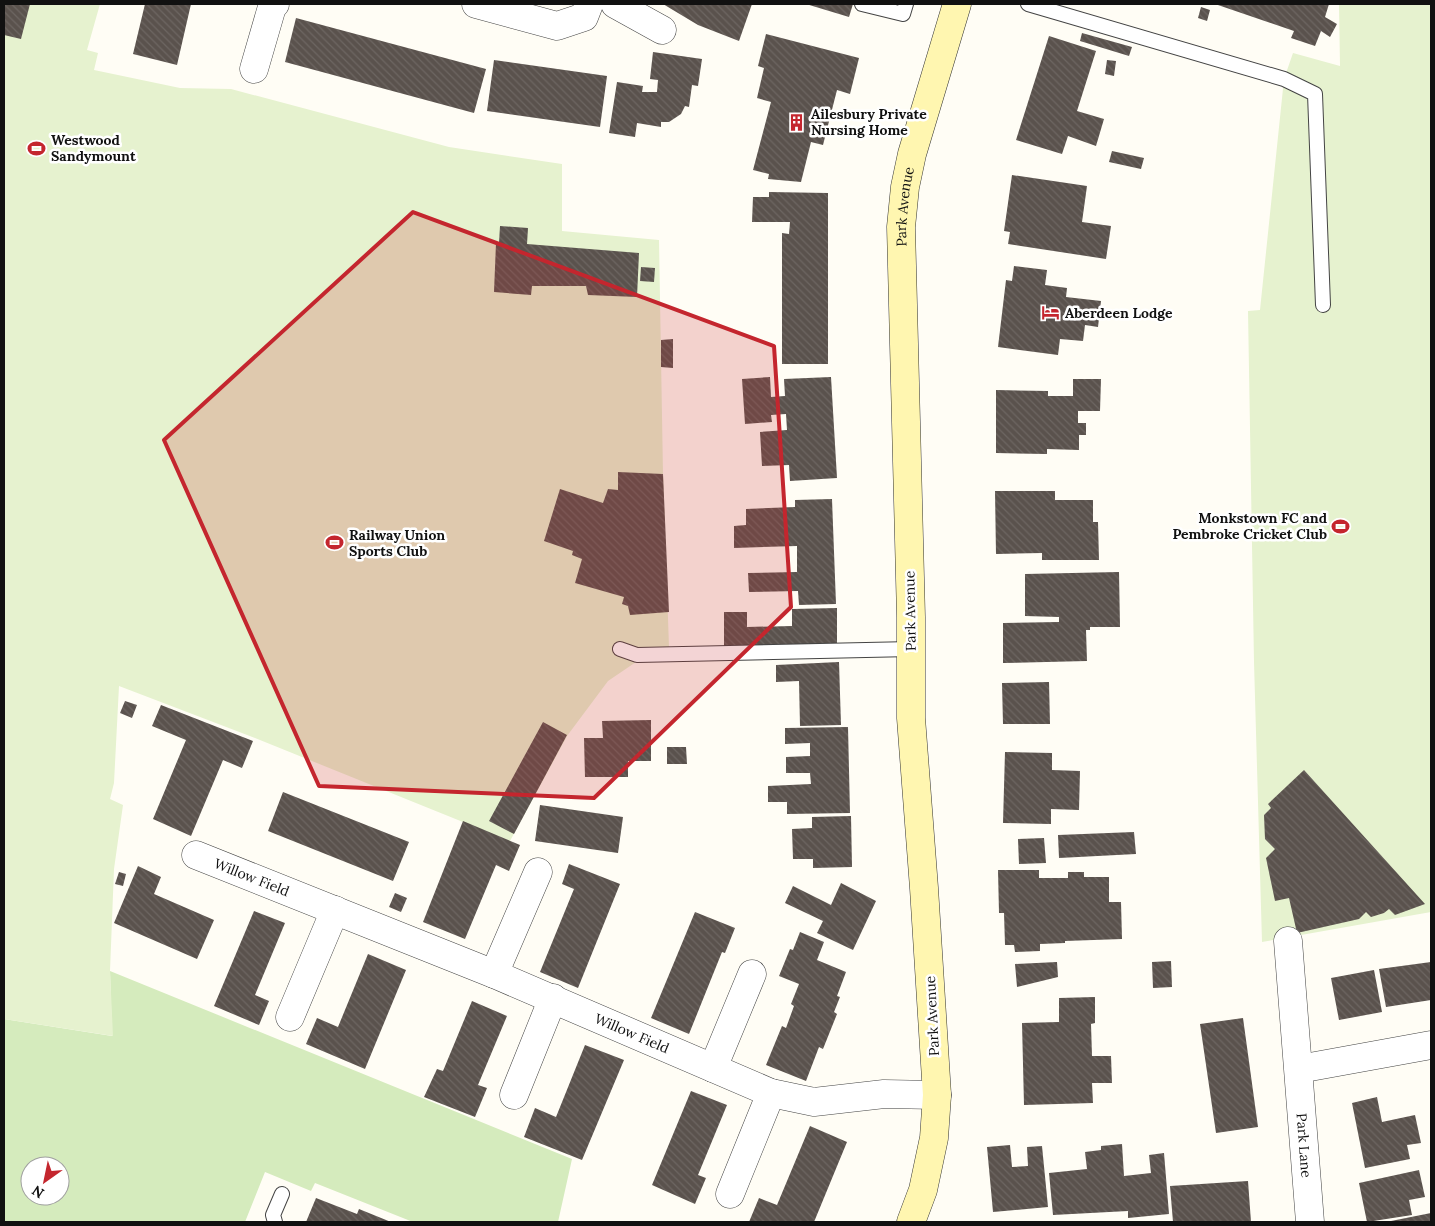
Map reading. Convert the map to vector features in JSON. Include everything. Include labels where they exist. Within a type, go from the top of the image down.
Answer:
[{"type":"street","points":[[254,69],[272,7],[276,4]]},
{"type":"street","points":[[476,4],[557,26],[584,17],[589,4]]},
{"type":"street","points":[[616,4],[662,30]]},
{"type":"street","name":"Park Avenue","points":[[911,1222],[923,1190],[934,1138],[936,1095],[924,888],[911,718],[912,649],[901,227],[905,187],[912,154],[957,4]]},
{"type":"street","name":"Willow Field","points":[[196,854],[553,998],[771,1092],[814,1102],[884,1094],[936,1095]]},
{"type":"street","points":[[494,974],[538,872]]},
{"type":"street","points":[[290,1018],[335,910]]},
{"type":"street","name":"Park Lane","points":[[1288,941],[1310,1222]]},
{"type":"street","points":[[712,1068],[752,974]]},
{"type":"street","points":[[514,1095],[553,998]]},
{"type":"street","points":[[1299,1070],[1431,1045]]},
{"type":"street","points":[[730,1194],[771,1092]]},
{"type":"lane","points":[[862,4],[903,14],[906,4]]},
{"type":"lane","points":[[1028,4],[1284,79],[1315,94],[1323,305]]},
{"type":"lane","points":[[620,649],[638,654],[912,649]]},
{"type":"lane","points":[[275,1222],[274,1215],[282,1194]]},
{"type":"highlighted area","points":[[413,212],[774,346],[791,607],[594,798],[319,786],[164,440]]},
{"type":"green space","name":"Railway Union Sports Club","points":[[4,4],[100,4],[87,50],[98,53],[94,70],[180,88],[231,89],[449,147],[562,164],[562,231],[659,240],[663,474],[669,647],[639,648],[636,662],[608,681],[567,736],[510,841],[255,738],[119,686],[114,783],[110,799],[123,805],[114,869],[110,971],[113,1036],[4,1019]]},
{"type":"green space","name":"Monkstown FC and Pembroke Cricket Club","points":[[1339,4],[1431,4],[1431,912],[1262,942],[1254,662],[1248,311],[1260,310],[1284,79],[1293,53],[1340,66]]},
{"type":"green space","points":[[110,971],[572,1159],[558,1222],[413,1222],[315,1183],[311,1191],[265,1172],[245,1222],[4,1222],[4,1019],[112,1036]]},
{"type":"building","points":[[4,4],[30,4],[21,39],[4,35]]},
{"type":"building","points":[[145,4],[191,4],[177,65],[133,54]]},
{"type":"building","points":[[663,4],[752,4],[739,41],[698,25]]},
{"type":"building","points":[[806,4],[853,4],[849,17]]},
{"type":"building","points":[[1215,4],[1329,4],[1325,17],[1337,24],[1330,37],[1321,31],[1315,46],[1291,38],[1294,31]]},
{"type":"building","points":[[1201,7],[1210,10],[1207,21],[1198,18]]},
{"type":"building","points":[[296,18],[486,69],[474,113],[285,62]]},
{"type":"building","points":[[1082,33],[1132,47],[1129,56],[1080,41]]},
{"type":"building","name":"Ailesbury Private Nursing Home","points":[[766,34],[859,58],[850,94],[837,90],[823,145],[811,142],[801,182],[768,179],[769,174],[753,170],[771,102],[757,98],[764,68],[758,66]]},
{"type":"building","points":[[1049,36],[1096,51],[1077,111],[1104,119],[1096,146],[1068,136],[1062,154],[1016,140]]},
{"type":"building","points":[[653,52],[702,59],[698,86],[692,85],[689,107],[685,106],[681,114],[669,122],[661,122],[661,127],[637,123],[635,137],[609,133],[617,82],[643,86],[642,92],[657,92],[658,80],[650,79]]},
{"type":"building","points":[[494,60],[607,76],[600,127],[487,111]]},
{"type":"building","points":[[1107,60],[1116,61],[1114,76],[1105,74]]},
{"type":"building","points":[[1112,151],[1144,158],[1141,169],[1109,162]]},
{"type":"building","points":[[1012,175],[1087,186],[1082,222],[1111,226],[1106,259],[1008,244],[1010,232],[1004,231]]},
{"type":"building","points":[[769,192],[828,193],[828,364],[782,364],[782,233],[789,234],[790,222],[752,222],[753,197],[769,197]]},
{"type":"building","points":[[500,226],[528,228],[527,244],[639,253],[637,297],[588,295],[586,286],[532,286],[531,295],[494,292],[496,243],[499,243]]},
{"type":"building","name":"Aberdeen Lodge","points":[[1014,266],[1047,270],[1045,285],[1067,288],[1066,297],[1101,301],[1098,327],[1085,325],[1083,341],[1060,339],[1058,355],[998,347],[1006,280],[1012,281]]},
{"type":"building","points":[[641,267],[655,268],[654,282],[640,281]]},
{"type":"building","points":[[673,339],[673,368],[661,367],[661,340]]},
{"type":"building","points":[[770,377],[771,397],[785,396],[784,379],[831,377],[837,478],[790,481],[789,465],[762,466],[760,432],[787,430],[786,414],[771,415],[772,422],[745,424],[742,379]]},
{"type":"building","points":[[1073,379],[1101,379],[1100,411],[1078,411],[1078,423],[1086,423],[1086,435],[1079,435],[1079,450],[1047,449],[1047,454],[996,453],[996,390],[1048,391],[1048,396],[1073,396]]},
{"type":"building","points":[[618,472],[663,474],[669,612],[630,615],[628,606],[622,604],[624,597],[575,583],[582,559],[572,555],[573,551],[544,541],[560,489],[603,503],[608,489],[618,490]]},
{"type":"building","points":[[995,491],[1055,491],[1055,500],[1093,500],[1093,522],[1098,522],[1099,560],[1042,560],[1042,553],[996,554]]},
{"type":"building","points":[[832,499],[836,604],[799,605],[798,591],[749,592],[748,573],[797,572],[797,546],[734,548],[734,526],[746,525],[746,509],[795,507],[795,500]]},
{"type":"building","points":[[1119,572],[1120,627],[1090,627],[1090,630],[1086,630],[1087,661],[1003,663],[1003,623],[1059,622],[1059,617],[1025,616],[1025,574]]},
{"type":"building","points":[[837,608],[837,646],[724,647],[724,612],[747,612],[747,627],[792,626],[792,609]]},
{"type":"building","points":[[839,662],[841,725],[800,726],[799,681],[776,682],[776,665]]},
{"type":"building","points":[[1049,682],[1050,724],[1003,724],[1002,683]]},
{"type":"building","points":[[125,701],[137,705],[132,718],[120,713]]},
{"type":"building","points":[[161,705],[253,741],[242,768],[223,760],[191,836],[153,819],[186,740],[152,726]]},
{"type":"building","points":[[651,720],[651,761],[628,761],[628,777],[585,777],[584,738],[603,738],[602,721]]},
{"type":"building","points":[[543,722],[567,735],[514,834],[489,821]]},
{"type":"building","points":[[848,727],[850,813],[787,814],[787,802],[768,802],[768,786],[811,784],[810,773],[786,773],[786,757],[810,756],[810,743],[785,744],[785,728]]},
{"type":"building","points":[[667,747],[686,747],[687,764],[667,764]]},
{"type":"building","points":[[1005,752],[1052,753],[1052,770],[1080,771],[1079,810],[1051,809],[1051,824],[1003,823]]},
{"type":"building","points":[[1304,770],[1425,904],[1395,915],[1389,909],[1384,913],[1371,917],[1366,912],[1359,919],[1297,933],[1289,898],[1275,901],[1266,858],[1275,849],[1265,839],[1264,815],[1271,808],[1268,804]]},
{"type":"building","points":[[283,792],[409,842],[393,881],[268,831]]},
{"type":"building","points":[[540,805],[623,817],[618,853],[535,841]]},
{"type":"building","points":[[851,816],[852,867],[813,868],[813,859],[793,859],[792,829],[812,828],[812,817]]},
{"type":"building","points":[[463,821],[520,845],[509,871],[496,865],[465,939],[423,922]]},
{"type":"building","points":[[1134,832],[1136,854],[1059,858],[1058,835]]},
{"type":"building","points":[[1044,838],[1046,863],[1019,864],[1018,839]]},
{"type":"building","points":[[569,864],[620,884],[578,988],[540,972],[574,889],[562,884]]},
{"type":"building","points":[[138,866],[161,877],[154,894],[214,920],[197,959],[114,923]]},
{"type":"building","points":[[998,870],[1039,870],[1039,878],[1068,878],[1068,872],[1084,872],[1084,877],[1109,877],[1109,902],[1121,902],[1122,939],[1040,944],[1040,951],[1015,952],[1014,945],[1005,945],[1004,913],[999,913]]},
{"type":"building","points":[[119,872],[126,874],[123,886],[115,884]]},
{"type":"building","points":[[841,883],[876,901],[853,950],[817,933],[823,921],[785,903],[793,886],[831,905]]},
{"type":"building","points":[[395,893],[407,898],[401,912],[389,907]]},
{"type":"building","points":[[254,911],[285,923],[255,995],[269,1001],[259,1025],[214,1006]]},
{"type":"building","points":[[695,912],[735,928],[725,953],[722,952],[689,1034],[651,1018]]},
{"type":"building","points":[[800,932],[824,942],[817,960],[846,972],[837,996],[840,997],[834,1012],[837,1014],[823,1049],[819,1047],[806,1081],[766,1065],[782,1026],[786,1028],[794,1006],[791,1004],[799,984],[779,976],[790,949],[793,950]]},
{"type":"building","points":[[368,954],[406,970],[365,1069],[306,1044],[317,1018],[338,1027]]},
{"type":"building","points":[[1171,961],[1172,987],[1153,988],[1152,962]]},
{"type":"building","points":[[1057,962],[1058,977],[1017,987],[1015,964]]},
{"type":"building","points":[[1431,962],[1431,1000],[1386,1007],[1379,969]]},
{"type":"building","points":[[1374,970],[1382,1012],[1339,1020],[1331,978]]},
{"type":"building","points":[[1095,997],[1095,1023],[1091,1024],[1092,1056],[1111,1056],[1112,1083],[1092,1083],[1093,1103],[1024,1105],[1022,1023],[1059,1022],[1059,998]]},
{"type":"building","points":[[472,1001],[507,1016],[478,1085],[487,1088],[475,1117],[424,1097],[437,1069],[443,1071]]},
{"type":"building","points":[[1243,1018],[1258,1127],[1216,1133],[1200,1024]]},
{"type":"building","points":[[585,1045],[624,1060],[582,1160],[524,1137],[535,1108],[556,1117]]},
{"type":"building","points":[[691,1091],[727,1105],[698,1175],[706,1178],[695,1204],[652,1185]]},
{"type":"building","points":[[1377,1097],[1382,1122],[1415,1115],[1421,1143],[1407,1145],[1410,1159],[1365,1168],[1352,1103]]},
{"type":"building","points":[[810,1126],[847,1142],[814,1222],[749,1222],[759,1198],[777,1205]]},
{"type":"building","points":[[1122,1144],[1124,1176],[1151,1173],[1149,1155],[1164,1153],[1169,1214],[1128,1218],[1128,1211],[1053,1215],[1049,1173],[1087,1169],[1085,1152],[1101,1150],[1101,1146]]},
{"type":"building","points":[[1010,1145],[1012,1167],[1028,1166],[1027,1147],[1042,1146],[1048,1207],[993,1212],[987,1147]]},
{"type":"building","points":[[1419,1170],[1425,1197],[1409,1200],[1412,1215],[1367,1222],[1359,1183]]},
{"type":"building","points":[[1248,1181],[1251,1222],[1173,1222],[1170,1186]]},
{"type":"building","points":[[316,1198],[357,1214],[359,1209],[391,1222],[306,1222]]},
{"type":"building","points":[[1431,1213],[1431,1222],[1391,1222],[1391,1221]]},
{"type":"place","name":"Ailesbury Private Nursing Home","points":[[797,122]]},
{"type":"place","name":"Westwood Sandymount","points":[[37,148]]},
{"type":"place","name":"Aberdeen Lodge","points":[[1051,313]]},
{"type":"place","name":"Monkstown FC and Pembroke Cricket Club","points":[[1341,526]]},
{"type":"place","name":"Railway Union Sports Club","points":[[335,543]]}]
